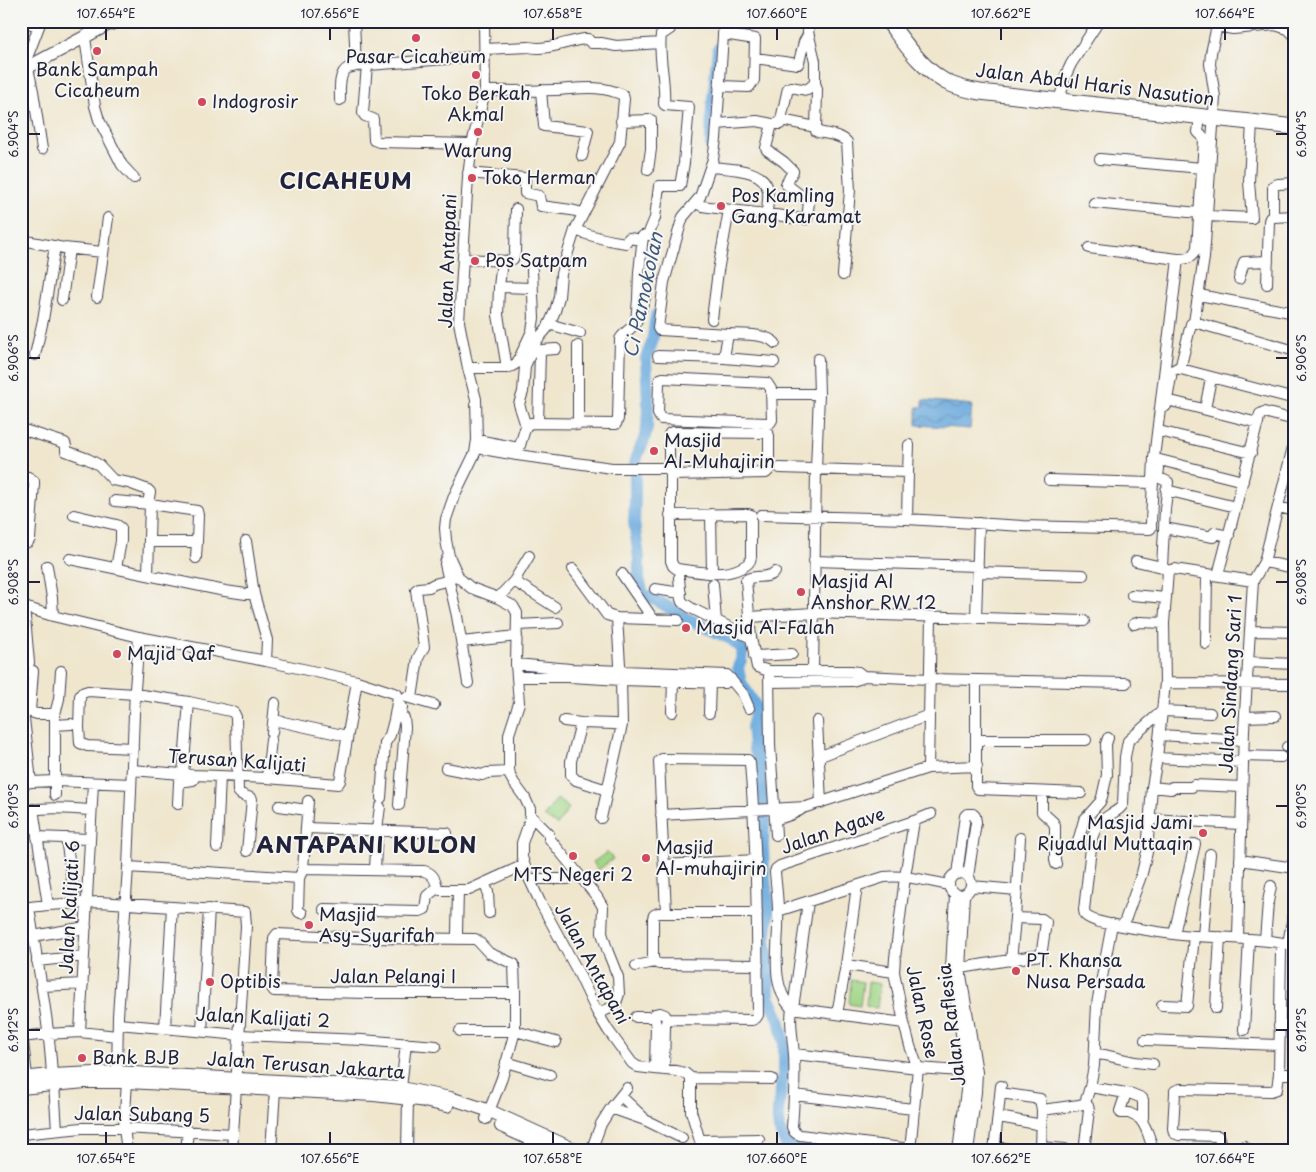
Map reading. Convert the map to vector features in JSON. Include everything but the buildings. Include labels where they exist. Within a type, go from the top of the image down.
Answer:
[{"type":"highway","name":"Jalan Abdul Haris Nasution","points":[[888,21],[928,68],[947,83],[964,89],[1295,127]]},
{"type":"main road","points":[[24,70],[112,22]]},
{"type":"main road","name":"Jalan Terusan Jakarta","points":[[23,1081],[120,1078],[236,1083],[406,1097],[488,1115],[578,1151]]},
{"type":"main road","name":"Jalan Terusan Jakarta","points":[[236,1083],[274,1090],[406,1097]]},
{"type":"main road","name":"Jalan Terusan Jakarta","points":[[488,1115],[555,1151]]},
{"type":"street","points":[[22,21],[40,24],[24,70],[33,91],[42,149]]},
{"type":"street","points":[[354,21],[356,66]]},
{"type":"street","name":"Jalan Antapani","points":[[484,21],[485,91],[472,144],[468,173],[459,322],[477,406],[477,444],[475,453],[454,496],[445,523],[449,556],[459,578],[471,588],[513,606],[517,613],[516,664],[519,703],[509,734],[509,772]]},
{"type":"street","points":[[540,21],[549,21]]},
{"type":"street","points":[[636,322],[638,272],[643,236],[648,236],[655,218],[659,186],[680,186],[688,134],[689,106],[665,104],[660,43],[661,34],[670,29],[672,21]]},
{"type":"street","points":[[724,21],[715,150],[700,197],[683,218],[665,264],[658,328],[659,330],[770,338],[775,343]]},
{"type":"street","points":[[810,21],[808,35],[815,60],[815,83],[817,89],[816,127],[818,132],[844,138],[846,142],[850,190],[843,275]]},
{"type":"street","points":[[1059,101],[1071,64],[1099,21]]},
{"type":"street","points":[[1180,369],[1191,324],[1194,322],[1204,258],[1202,168],[1204,140],[1198,132],[1206,118],[1215,94],[1210,64],[1218,24],[1233,29],[1275,25],[1288,29],[1295,36]]},
{"type":"street","points":[[719,86],[748,87],[754,80],[754,39],[723,34]]},
{"type":"street","points":[[755,58],[798,64],[808,35]]},
{"type":"street","points":[[85,38],[95,106],[99,120],[122,165],[134,178]]},
{"type":"street","points":[[340,100],[341,77],[345,70],[356,66],[560,45],[585,39],[591,43],[616,46],[660,43]]},
{"type":"street","points":[[367,65],[363,113],[365,116],[373,119],[375,141],[472,144]]},
{"type":"street","points":[[696,203],[702,206],[807,219],[809,202],[786,184],[793,174],[791,168],[766,148],[788,88],[808,90],[815,83]]},
{"type":"street","points":[[485,91],[596,87],[624,96],[620,142],[574,230],[563,264],[557,303],[550,324],[537,340],[525,366],[523,392],[519,404],[526,426],[518,452]]},
{"type":"street","points":[[541,90],[544,126],[588,131],[582,156]]},
{"type":"street","points":[[1089,248],[1186,259],[1194,255],[1203,214],[1206,118]]},
{"type":"street","points":[[621,121],[651,120],[648,170]]},
{"type":"street","points":[[716,124],[757,121],[816,127]]},
{"type":"street","points":[[1094,203],[1252,218],[1249,182],[1252,122]]},
{"type":"street","points":[[1100,159],[1202,168]]},
{"type":"street","points":[[711,167],[750,172],[762,178],[767,185],[768,191],[767,214]]},
{"type":"street","points":[[468,173],[524,178],[525,193],[539,196],[541,206],[583,213]]},
{"type":"street","points":[[1273,217],[1273,186],[1295,183]]},
{"type":"street","points":[[463,259],[508,261],[513,258],[515,253],[516,209]]},
{"type":"street","points":[[712,319],[718,271],[730,210]]},
{"type":"street","points":[[1267,284],[1270,218],[1295,216]]},
{"type":"street","points":[[97,297],[108,218]]},
{"type":"street","points":[[574,230],[590,236],[618,242],[626,243],[629,238],[642,240]]},
{"type":"street","points":[[21,240],[69,249],[103,252]]},
{"type":"street","points":[[36,355],[55,246]]},
{"type":"street","points":[[62,300],[69,249]]},
{"type":"street","points":[[762,515],[907,519],[1023,526],[1151,528],[1152,483],[1178,258]]},
{"type":"street","points":[[1239,279],[1244,262],[1268,261]]},
{"type":"street","points":[[501,269],[498,314],[506,368]]},
{"type":"street","points":[[468,368],[506,368],[517,363],[532,331],[534,318],[532,270]]},
{"type":"street","points":[[499,287],[532,288]]},
{"type":"street","points":[[526,426],[531,423],[616,424],[618,419],[620,339],[636,322],[646,295]]},
{"type":"street","points":[[1199,295],[1295,313]]},
{"type":"street","points":[[1194,322],[1295,350]]},
{"type":"street","points":[[550,324],[580,332]]},
{"type":"street","points":[[724,358],[728,334]]},
{"type":"street","points":[[578,346],[578,425]]},
{"type":"street","points":[[538,423],[540,352],[542,350],[556,349]]},
{"type":"street","points":[[658,356],[774,362]]},
{"type":"street","points":[[813,671],[819,394],[818,359]]},
{"type":"street","points":[[1123,926],[1145,861],[1165,683],[1164,623],[1166,598],[1164,528],[1168,482],[1158,477],[1172,371],[1180,369],[1295,399]]},
{"type":"street","points":[[663,378],[765,382],[772,389],[772,394],[772,420],[770,423],[661,419],[658,414],[659,382],[663,378]]},
{"type":"street","points":[[1205,409],[1211,378]]},
{"type":"street","points":[[772,394],[819,394]]},
{"type":"street","points":[[1167,400],[1258,423]]},
{"type":"street","points":[[1218,575],[1260,414],[1264,412],[1295,420]]},
{"type":"street","points":[[21,429],[65,443],[66,451],[99,465],[113,480],[128,483],[150,492],[148,575]]},
{"type":"street","points":[[477,444],[612,468],[642,467],[670,472],[766,473],[769,470],[768,433],[673,432],[669,435],[670,472],[670,515],[671,561],[673,566],[677,569],[712,573],[734,571],[748,564],[750,561],[750,515],[670,515]]},
{"type":"street","points":[[1163,432],[1251,453]]},
{"type":"street","points":[[907,519],[909,445]]},
{"type":"street","name":"Jalan Sindang Sari 1","points":[[1238,938],[1240,824],[1253,581],[1264,562],[1294,446]]},
{"type":"street","points":[[1160,460],[1243,481]]},
{"type":"street","points":[[780,468],[908,472]]},
{"type":"street","points":[[21,476],[28,477],[34,481],[30,539],[28,542],[21,543]]},
{"type":"street","points":[[1049,480],[1152,483]]},
{"type":"street","points":[[1166,490],[1236,507]]},
{"type":"street","points":[[115,501],[196,511],[198,516],[196,558]]},
{"type":"street","points":[[1278,507],[1295,511]]},
{"type":"street","points":[[711,514],[712,573]]},
{"type":"street","points":[[74,515],[116,525],[121,528],[121,541],[116,568]]},
{"type":"street","points":[[976,618],[979,523]]},
{"type":"street","points":[[1164,528],[1213,537],[1214,533],[1229,536]]},
{"type":"street","points":[[246,541],[254,594],[268,640],[266,661]]},
{"type":"street","points":[[149,542],[197,542]]},
{"type":"street","points":[[449,556],[445,562],[462,642],[468,683]]},
{"type":"street","points":[[498,598],[514,581],[529,556]]},
{"type":"street","points":[[70,559],[224,591],[254,594]]},
{"type":"street","points":[[814,561],[1083,575]]},
{"type":"street","points":[[1136,562],[1165,569],[1253,581]]},
{"type":"street","points":[[1264,562],[1295,568]]},
{"type":"street","points":[[47,566],[53,616]]},
{"type":"street","points":[[573,569],[605,613],[617,618],[678,620]]},
{"type":"street","points":[[775,572],[770,576],[748,578],[746,580],[754,656],[757,667],[769,676],[852,681],[863,676],[1126,683]]},
{"type":"street","points":[[622,574],[653,619]]},
{"type":"street","points":[[1206,644],[1207,574]]},
{"type":"street","points":[[680,578],[681,600],[690,608],[751,638]]},
{"type":"street","points":[[375,870],[376,829],[385,744],[418,658],[424,648],[416,590],[419,588],[429,588],[434,584],[450,580]]},
{"type":"street","points":[[514,581],[555,607]]},
{"type":"street","points":[[713,584],[716,621]]},
{"type":"street","points":[[654,590],[681,593]]},
{"type":"street","points":[[1132,595],[1166,598]]},
{"type":"street","points":[[131,784],[55,781],[26,783],[25,710],[31,667],[23,606],[53,616],[139,637],[266,661],[357,681],[434,705]]},
{"type":"street","points":[[749,617],[813,612],[1084,622]]},
{"type":"street","points":[[928,768],[931,617]]},
{"type":"street","points":[[601,818],[622,726],[617,618]]},
{"type":"street","points":[[1134,624],[1140,622],[1164,623]]},
{"type":"street","points":[[462,642],[558,623]]},
{"type":"street","points":[[1250,631],[1295,632]]},
{"type":"street","points":[[127,1151],[120,1078],[118,1024],[139,637]]},
{"type":"street","points":[[754,656],[792,654]]},
{"type":"street","points":[[1248,662],[1295,664]]},
{"type":"street","points":[[516,664],[545,672]]},
{"type":"street","points":[[55,795],[55,714],[59,699],[61,671]]},
{"type":"street","points":[[769,676],[813,671],[850,671],[858,672],[863,676]]},
{"type":"street","points":[[517,677],[545,672],[725,683],[731,679]]},
{"type":"street","points":[[621,676],[724,674],[728,675],[743,694],[749,708]]},
{"type":"street","points":[[667,1019],[752,1020],[758,1015],[756,860],[767,811],[770,745],[769,676]]},
{"type":"street","points":[[976,680],[976,786],[978,789],[1081,793]]},
{"type":"street","points":[[274,720],[347,736],[357,681]]},
{"type":"street","points":[[672,712],[673,681]]},
{"type":"street","points":[[709,713],[710,682]]},
{"type":"street","points":[[1165,683],[1295,684]]},
{"type":"street","points":[[133,748],[87,746],[80,743],[80,696],[82,693],[88,691],[135,694],[190,702],[234,713],[236,717],[238,793],[252,799],[247,851]]},
{"type":"street","points":[[399,805],[405,727],[404,718],[400,717],[400,715],[404,697]]},
{"type":"street","points":[[183,774],[190,702]]},
{"type":"street","points":[[267,778],[275,703]]},
{"type":"street","points":[[25,710],[37,714],[55,714]]},
{"type":"street","points":[[1210,713],[1162,711],[1128,741],[1125,757],[1123,804],[1119,810],[1099,823],[1095,828],[1092,839],[1084,910],[1085,916],[1112,924],[1174,934],[1249,938],[1288,945]]},
{"type":"street","points":[[818,757],[929,715]]},
{"type":"street","points":[[1245,716],[1275,716]]},
{"type":"street","points":[[564,721],[622,726]]},
{"type":"street","points":[[817,722],[821,803]]},
{"type":"street","points":[[581,723],[571,760],[571,775],[576,780],[607,790]]},
{"type":"street","points":[[55,725],[71,724]]},
{"type":"street","points":[[1160,735],[1244,740]]},
{"type":"street","name":"Terusan Kalijati","points":[[132,770],[267,778],[336,785],[339,784],[347,736]]},
{"type":"street","points":[[1077,845],[1084,820],[1102,797],[1106,782],[1106,744],[1108,738]]},
{"type":"street","points":[[977,740],[1086,740]]},
{"type":"street","points":[[1157,758],[1243,759],[1281,757]]},
{"type":"street","points":[[666,913],[660,760],[748,760],[776,835]]},
{"type":"street","points":[[662,815],[767,811],[806,807],[928,768],[977,766]]},
{"type":"street","points":[[446,768],[482,775],[509,772],[514,783],[529,804],[531,816],[549,834],[549,838],[597,897],[603,907],[602,933],[618,977],[619,994],[615,1006],[597,1012]]},
{"type":"street","points":[[178,804],[179,782],[193,780],[194,775]]},
{"type":"street","points":[[218,847],[220,776]]},
{"type":"street","name":"Jalan Kalijati 6","points":[[80,1032],[93,783]]},
{"type":"street","points":[[1152,787],[1171,789],[1172,787],[1192,787],[1194,785],[1242,787]]},
{"type":"street","points":[[1042,792],[1042,812],[1055,826],[1056,864]]},
{"type":"street","points":[[279,806],[307,806],[298,910],[302,912]]},
{"type":"street","points":[[1096,806],[1112,814]]},
{"type":"street","points":[[21,812],[49,808],[92,810]]},
{"type":"street","points":[[33,809],[48,905]]},
{"type":"street","points":[[914,821],[931,814]]},
{"type":"street","points":[[904,1023],[792,1008],[781,994],[777,974],[778,911],[892,876],[905,877],[956,891],[969,891],[976,822],[973,814],[965,816],[957,874]]},
{"type":"street","name":"Jalan Antapani","points":[[531,816],[522,843],[524,865],[540,902],[578,972],[597,1012],[632,1062],[638,1067],[685,1073],[690,1078],[772,1079]]},
{"type":"street","points":[[1150,819],[1240,824]]},
{"type":"street","name":"Jalan Rose","points":[[910,1150],[918,1068],[904,1023],[894,972],[905,877],[914,821]]},
{"type":"street","name":"Jalan Agave","points":[[778,911],[775,872],[778,867],[914,821]]},
{"type":"street","points":[[306,828],[447,833]]},
{"type":"street","points":[[37,836],[90,839]]},
{"type":"street","points":[[66,838],[75,903]]},
{"type":"street","points":[[1011,961],[1020,838]]},
{"type":"street","points":[[1174,934],[1195,844]]},
{"type":"street","points":[[1162,1005],[1187,1006],[1210,854]]},
{"type":"street","points":[[664,865],[756,860]]},
{"type":"street","points":[[1240,860],[1295,868]]},
{"type":"street","points":[[436,888],[440,890],[469,890],[524,865]]},
{"type":"street","points":[[128,867],[301,873],[375,870],[427,872],[436,882],[436,888],[427,896],[425,909],[420,911],[324,909]]},
{"type":"street","points":[[956,891],[950,880],[952,876],[961,873],[970,881],[1017,890]]},
{"type":"street","points":[[530,879],[568,879]]},
{"type":"street","points":[[484,883],[488,892],[488,913]]},
{"type":"street","points":[[836,1014],[846,966],[857,886]]},
{"type":"street","points":[[1265,940],[1271,886]]},
{"type":"street","points":[[457,933],[458,891]]},
{"type":"street","name":"Jalan Raflesia","points":[[956,891],[956,969],[972,1072],[977,1085],[968,1151]]},
{"type":"street","points":[[57,1130],[42,986],[33,936],[25,908],[87,902],[242,911],[246,914],[246,926],[232,1151]]},
{"type":"street","points":[[808,902],[792,1008],[794,1054],[792,1127],[795,1133],[800,1135],[910,1150]]},
{"type":"street","points":[[1229,1136],[1179,1135],[1174,1133],[1175,1091],[1180,1089],[1274,1090],[1277,1088],[1280,1026],[1288,945],[1295,903]]},
{"type":"street","points":[[165,1028],[172,907]]},
{"type":"street","points":[[202,1031],[209,909]]},
{"type":"street","points":[[758,913],[658,913],[653,918],[654,959],[659,964],[758,965]]},
{"type":"street","points":[[956,969],[1040,955],[1046,922],[1042,919],[1015,918]]},
{"type":"street","points":[[1085,1103],[1090,1087],[1094,1054],[1097,1004],[1112,924]]},
{"type":"street","points":[[33,936],[86,927]]},
{"type":"street","name":"Jalan Pelangi I","points":[[284,934],[364,938],[474,939],[489,953],[512,963],[515,967],[515,993],[274,991],[272,988],[274,938],[276,935],[284,934]]},
{"type":"street","points":[[1216,1008],[1220,937]]},
{"type":"street","points":[[1244,1030],[1249,938]]},
{"type":"street","points":[[37,962],[84,956]]},
{"type":"street","points":[[636,966],[654,959]]},
{"type":"street","points":[[846,966],[894,972]]},
{"type":"street","points":[[42,986],[83,984]]},
{"type":"street","points":[[488,1115],[502,1078],[515,1031],[515,993]]},
{"type":"street","points":[[636,1016],[654,1017],[655,1014],[660,1013],[665,1015],[667,1019]]},
{"type":"street","points":[[654,1017],[660,1070]]},
{"type":"street","points":[[660,1070],[667,1019]]},
{"type":"street","name":"Jalan Kalijati 2","points":[[118,1024],[240,1034],[436,1046]]},
{"type":"street","points":[[21,1025],[23,1081]]},
{"type":"street","points":[[1280,1026],[1295,1026]]},
{"type":"street","points":[[460,1030],[515,1031],[556,1042]]},
{"type":"street","points":[[22,1037],[80,1032],[118,1036]]},
{"type":"street","points":[[1145,1040],[1279,1045]]},
{"type":"street","points":[[406,1043],[407,1151]]},
{"type":"street","points":[[794,1054],[972,1072]]},
{"type":"street","points":[[1094,1054],[1153,1064]]},
{"type":"street","points":[[506,1062],[550,1075]]},
{"type":"street","name":"Jalan Raflesia","points":[[958,1151],[966,1091],[972,1072]]},
{"type":"street","points":[[1279,1074],[1295,1074]]},
{"type":"street","points":[[690,1078],[692,1112],[702,1146],[759,1139]]},
{"type":"street","points":[[1090,1087],[1139,1096],[1143,1100],[1143,1118],[1139,1118]]},
{"type":"street","points":[[271,1151],[274,1090]]},
{"type":"street","points":[[1025,1151],[994,1149],[1001,1090],[1040,1099],[1042,1110],[1041,1149],[1063,1148],[1065,1151]]},
{"type":"street","points":[[591,1151],[601,1124],[624,1092],[645,1120]]},
{"type":"street","points":[[1126,1093],[1120,1111],[1121,1113],[1129,1113],[1139,1118],[1146,1129],[1153,1151]]},
{"type":"street","points":[[794,1095],[913,1109]]},
{"type":"street","points":[[1042,1110],[1072,1107],[1085,1103]]},
{"type":"street","points":[[1084,1151],[1089,1110],[1085,1103]]},
{"type":"street","points":[[611,1108],[645,1120],[682,1138]]},
{"type":"street","points":[[999,1117],[1042,1125]]},
{"type":"street","name":"Jalan Subang 5","points":[[21,1134],[82,1128],[124,1128],[233,1134]]},
{"type":"street","points":[[186,1151],[188,1131]]},
{"type":"street","points":[[1218,1136],[1223,1151]]},
{"type":"green space","points":[[557,799],[569,808],[557,825],[544,816]]},
{"type":"green space","points":[[608,852],[613,859],[598,870],[593,862]]},
{"type":"green space","points":[[851,980],[863,982],[860,1006],[849,1004]]},
{"type":"green space","points":[[868,982],[880,984],[877,1008],[866,1006]]},
{"type":"water","points":[[923,400],[972,405],[970,429],[917,425],[917,407],[923,407]]},
{"type":"waterway","name":"Ci Pamokolan","points":[[711,146],[712,109],[718,49]]},
{"type":"waterway","name":"Ci Pamokolan","points":[[656,315],[652,343],[646,358],[647,428],[635,464],[634,522],[639,558],[639,579],[643,594],[686,618],[731,639],[742,651],[738,667],[741,682],[755,705],[756,712],[752,727],[754,748],[760,762],[760,782],[765,801],[763,845],[764,872],[769,908],[765,941],[769,966],[769,996],[779,1019],[784,1042],[784,1068],[778,1111],[779,1129],[786,1145],[797,1148],[822,1146],[845,1151]]},
{"type":"place","name":"Pasar Cicaheum","points":[[416,38]]},
{"type":"place","name":"Bank Sampah Cicaheum","points":[[97,51]]},
{"type":"place","name":"Toko Berkah Akmal","points":[[476,75]]},
{"type":"place","name":"Indogrosir","points":[[202,102]]},
{"type":"place","name":"Warung","points":[[478,132]]},
{"type":"place","name":"Toko Herman","points":[[472,178]]},
{"type":"place","name":"Pos Kamling Gang Karamat","points":[[721,206]]},
{"type":"place","name":"Pos Satpam","points":[[475,261]]},
{"type":"place","name":"Masjid Al-Muhajirin","points":[[654,451]]},
{"type":"place","name":"Masjid Al Anshor RW 12","points":[[801,592]]},
{"type":"place","name":"Masjid Al-Falah","points":[[686,628]]},
{"type":"place","name":"Majid Qaf","points":[[117,654]]},
{"type":"place","name":"Masjid Jami Riyadlul Muttaqin","points":[[1203,833]]},
{"type":"place","name":"MTS Negeri 2","points":[[573,856]]},
{"type":"place","name":"Masjid Al-muhajirin","points":[[646,858]]},
{"type":"place","name":"Masjid Asy-Syarifah","points":[[309,925]]},
{"type":"place","name":"PT. Khansa Nusa Persada","points":[[1016,971]]},
{"type":"place","name":"Optibis","points":[[210,982]]},
{"type":"place","name":"Bank BJB","points":[[82,1058]]},
{"type":"district","name":"CICAHEUM","points":[[346,181]]},
{"type":"district","name":"ANTAPANI KULON","points":[[367,845]]}]
